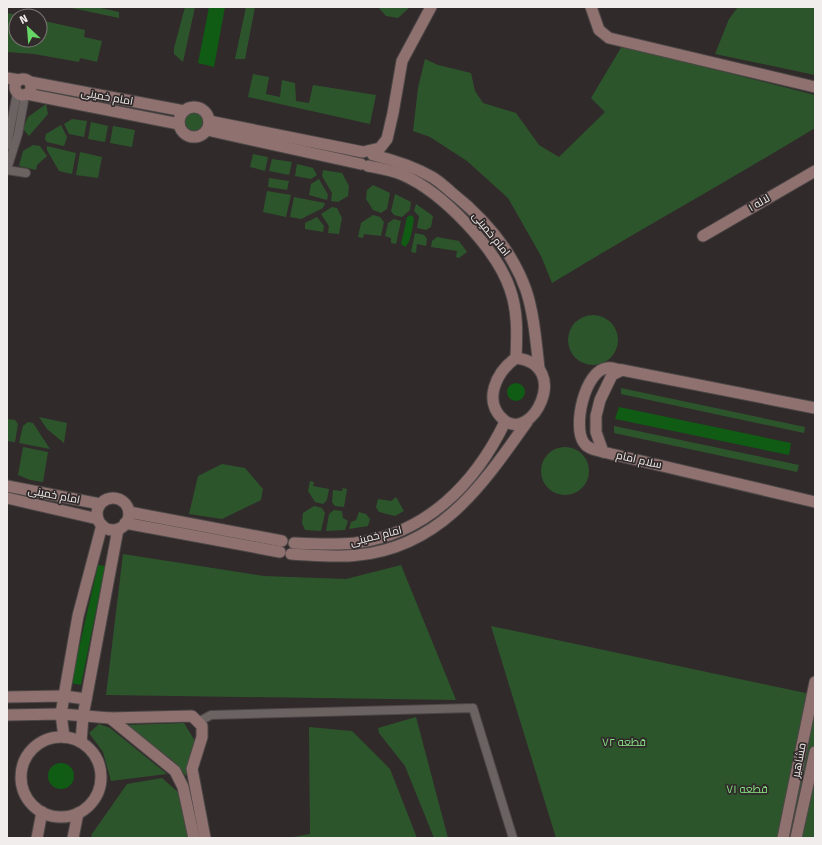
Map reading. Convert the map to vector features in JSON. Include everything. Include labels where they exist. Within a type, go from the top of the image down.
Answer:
[{"type":"street","points":[[364,165],[373,162],[368,153],[380,148],[387,139],[394,113],[402,61],[431,7]]},
{"type":"street","points":[[591,7],[599,30],[609,38],[815,87]]},
{"type":"street","name":"امام خمینی","points":[[7,78],[184,111]]},
{"type":"street","points":[[18,93],[31,90],[24,81]]},
{"type":"street","points":[[7,145],[18,93]]},
{"type":"street","points":[[18,93],[18,134],[7,170],[26,173]]},
{"type":"street","name":"امام خمینی","points":[[18,93],[179,124]]},
{"type":"street","points":[[193,107],[202,109],[206,112],[208,125],[200,136],[191,137],[183,132],[179,124],[179,119],[184,111],[193,107]]},
{"type":"street","name":"امام خمینی","points":[[208,125],[368,153],[404,163],[434,177],[460,198],[481,219],[500,242],[516,266],[526,291],[535,332],[539,368]]},
{"type":"street","name":"امام خمینی","points":[[208,125],[402,175],[430,192],[446,204],[466,223],[486,247],[499,266],[510,288],[516,315],[516,358]]},
{"type":"street","name":"لاله ۱","points":[[703,236],[815,171]]},
{"type":"street","points":[[516,358],[527,360],[539,368],[544,379],[543,399],[537,412],[527,422],[515,424],[505,422],[497,413],[493,394],[499,374],[506,365],[516,358]]},
{"type":"street","points":[[603,452],[589,448],[581,438],[580,420],[581,404],[594,378],[602,369],[607,368],[622,370],[815,408]]},
{"type":"street","name":"سلام امام","points":[[622,370],[612,375],[600,400],[596,416],[596,432],[603,452],[815,502]]},
{"type":"street","name":"امام خمینی","points":[[292,549],[356,543],[386,535],[411,526],[434,512],[461,488],[485,458],[505,422]]},
{"type":"street","name":"امام خمینی","points":[[292,549],[333,557],[359,555],[383,550],[417,538],[464,504],[485,480],[527,422]]},
{"type":"street","name":"امام خمینی","points":[[7,486],[100,504]]},
{"type":"street","name":"امام خمینی","points":[[7,498],[100,522]]},
{"type":"street","points":[[64,737],[61,714],[78,616],[100,522],[97,514],[100,504],[109,498],[120,499],[127,507],[128,512],[122,526],[86,700],[81,742]]},
{"type":"street","points":[[128,512],[281,546]]},
{"type":"street","points":[[100,522],[110,529],[122,526],[281,546]]},
{"type":"street","points":[[281,546],[285,555],[292,549]]},
{"type":"street","name":"مشاهیر","points":[[783,838],[815,682]]},
{"type":"street","points":[[7,697],[64,696],[86,700]]},
{"type":"street","points":[[198,722],[211,716],[474,708],[513,838]]},
{"type":"street","points":[[7,715],[61,714],[110,718],[192,716],[202,726],[202,737],[192,769],[205,838]]},
{"type":"street","points":[[110,718],[174,771],[183,787],[194,838]]},
{"type":"street","points":[[64,737],[81,742],[91,749],[98,760],[101,772],[101,784],[96,796],[89,806],[78,813],[60,817],[42,812],[32,805],[25,795],[21,772],[24,760],[31,750],[40,742],[52,738],[64,737]]},
{"type":"street","name":"مشاهیر","points":[[796,838],[815,752]]},
{"type":"street","points":[[37,838],[42,812]]},
{"type":"street","points":[[73,838],[78,813]]},
{"type":"green space","points":[[67,7],[96,7],[119,12],[119,18]]},
{"type":"green space","points":[[185,7],[195,7],[183,62],[174,54],[174,48]]},
{"type":"green space","points":[[246,7],[255,7],[245,59],[235,59]]},
{"type":"green space","points":[[378,7],[410,7],[398,18],[386,16]]},
{"type":"green space","points":[[738,7],[815,7],[815,75],[715,54],[729,19]]},
{"type":"green space","points":[[7,13],[8,48],[48,48],[48,22],[85,30],[84,37],[102,41],[97,62],[80,58],[79,62],[34,54],[7,52]]},
{"type":"green space","points":[[622,46],[815,95],[815,128],[552,283],[541,256],[508,198],[467,161],[430,137],[413,131],[418,88],[425,59],[438,65],[471,73],[475,91],[483,103],[516,113],[539,145],[559,157],[605,112],[591,98]]},
{"type":"green space","points":[[253,74],[269,77],[266,94],[280,97],[282,80],[295,83],[296,101],[309,103],[313,85],[376,95],[370,124],[248,97]]},
{"type":"green space","points":[[46,104],[48,114],[29,136],[23,129],[28,117]]},
{"type":"green space","points":[[194,111],[202,114],[205,122],[202,130],[194,133],[186,130],[183,122],[186,114]]},
{"type":"green space","points":[[72,119],[87,121],[84,137],[69,134],[64,124]]},
{"type":"green space","points":[[91,122],[108,126],[105,142],[88,139]]},
{"type":"green space","points":[[61,125],[67,137],[64,146],[47,142],[45,139],[46,134]]},
{"type":"green space","points":[[113,126],[135,130],[132,147],[110,143]]},
{"type":"green space","points":[[33,145],[40,146],[47,156],[37,165],[36,170],[19,166],[23,151]]},
{"type":"green space","points":[[47,146],[76,153],[72,174],[59,171],[47,150]]},
{"type":"green space","points":[[80,152],[102,157],[98,178],[76,175]]},
{"type":"green space","points":[[253,154],[268,157],[265,171],[250,167]]},
{"type":"green space","points":[[272,159],[292,162],[289,175],[269,171]]},
{"type":"green space","points":[[297,164],[313,168],[317,175],[311,179],[295,176]]},
{"type":"green space","points":[[323,170],[342,173],[349,186],[348,196],[338,202],[331,201],[332,193],[322,176]]},
{"type":"green space","points":[[269,178],[289,181],[287,190],[268,187]]},
{"type":"green space","points":[[319,179],[328,195],[327,200],[309,195],[311,184]]},
{"type":"green space","points":[[373,185],[390,193],[387,209],[381,213],[373,210],[366,199],[367,190]]},
{"type":"green space","points":[[267,191],[291,195],[286,217],[263,212]]},
{"type":"green space","points":[[395,194],[411,202],[410,210],[402,217],[394,215],[391,211]]},
{"type":"green space","points":[[294,197],[325,203],[323,208],[301,219],[290,217]]},
{"type":"green space","points":[[416,204],[433,216],[431,227],[426,230],[417,228],[419,216],[414,211]]},
{"type":"green space","points":[[332,207],[337,208],[342,218],[339,234],[328,233],[329,226],[321,214]]},
{"type":"green space","points":[[373,215],[380,217],[384,222],[381,236],[364,234],[363,238],[358,237],[361,223]]},
{"type":"green space","points":[[317,217],[324,226],[323,232],[305,229],[305,223]]},
{"type":"green space","points":[[394,219],[401,221],[396,244],[391,243],[391,238],[385,236],[388,223]]},
{"type":"green space","points":[[415,233],[424,235],[427,239],[426,246],[417,244],[416,253],[411,252]]},
{"type":"green space","points":[[437,237],[459,241],[467,252],[459,258],[456,257],[457,251],[431,247],[432,241]]},
{"type":"green space","points":[[593,315],[603,317],[611,322],[616,330],[618,340],[616,350],[611,358],[603,363],[593,365],[583,363],[575,358],[570,350],[568,340],[570,330],[575,322],[583,317]]},
{"type":"green space","points":[[621,388],[805,427],[804,433],[621,394]]},
{"type":"green space","points":[[39,417],[67,423],[64,443],[47,429]]},
{"type":"green space","points":[[7,419],[15,420],[18,424],[15,442],[7,441]]},
{"type":"green space","points":[[28,422],[33,423],[50,449],[19,443],[23,426]]},
{"type":"green space","points":[[614,426],[799,465],[797,472],[614,433]]},
{"type":"green space","points":[[23,447],[48,452],[43,482],[30,480],[18,475]]},
{"type":"green space","points":[[565,447],[574,449],[582,454],[587,462],[589,471],[587,480],[582,488],[574,493],[565,495],[556,493],[548,488],[543,480],[541,471],[543,462],[548,454],[556,449]]},
{"type":"green space","points":[[222,464],[245,468],[263,489],[261,500],[222,519],[189,514],[198,476]]},
{"type":"green space","points":[[310,481],[314,482],[313,486],[329,489],[327,500],[323,504],[315,502],[308,491]]},
{"type":"green space","points":[[343,488],[347,489],[344,507],[335,506],[332,502],[333,490],[342,491]]},
{"type":"green space","points":[[396,497],[404,511],[395,516],[379,512],[376,507],[378,499],[391,501]]},
{"type":"green space","points":[[314,506],[322,508],[325,513],[321,531],[305,530],[302,523],[303,513]]},
{"type":"green space","points":[[334,510],[342,511],[343,518],[348,521],[345,530],[326,531],[329,514]]},
{"type":"green space","points":[[359,512],[366,514],[370,519],[368,526],[349,529],[351,522],[356,520]]},
{"type":"green space","points":[[123,554],[264,576],[346,579],[401,565],[456,700],[106,695]]},
{"type":"green space","points":[[491,626],[815,695],[815,838],[556,838]]},
{"type":"green space","points":[[416,717],[448,838],[434,838],[405,766],[379,733],[378,728]]},
{"type":"green space","points":[[184,723],[195,741],[186,776],[171,759],[125,725]]},
{"type":"green space","points":[[99,724],[110,728],[167,774],[111,781],[103,752],[89,733]]},
{"type":"green space","points":[[309,727],[352,731],[390,769],[417,838],[288,838],[310,834]]},
{"type":"green space","points":[[162,778],[186,799],[192,838],[91,838],[92,834],[127,784]]},
{"type":"shaded area","points":[[209,7],[225,7],[214,67],[198,63]]},
{"type":"shaded area","points":[[411,215],[414,218],[412,229],[409,241],[405,247],[401,244],[407,217]]},
{"type":"shaded area","points":[[516,383],[522,386],[525,392],[522,398],[516,401],[510,398],[507,392],[510,386]]},
{"type":"shaded area","points":[[619,407],[791,443],[789,455],[615,419]]},
{"type":"shaded area","points":[[98,565],[105,566],[81,685],[71,683]]},
{"type":"shaded area","points":[[61,763],[70,767],[74,776],[70,785],[61,789],[52,785],[48,776],[52,767]]},
{"type":"park label","name":"قطعه ۷۲","points":[[624,742]]},
{"type":"park label","name":"قطعه ۷۱","points":[[747,789]]}]
